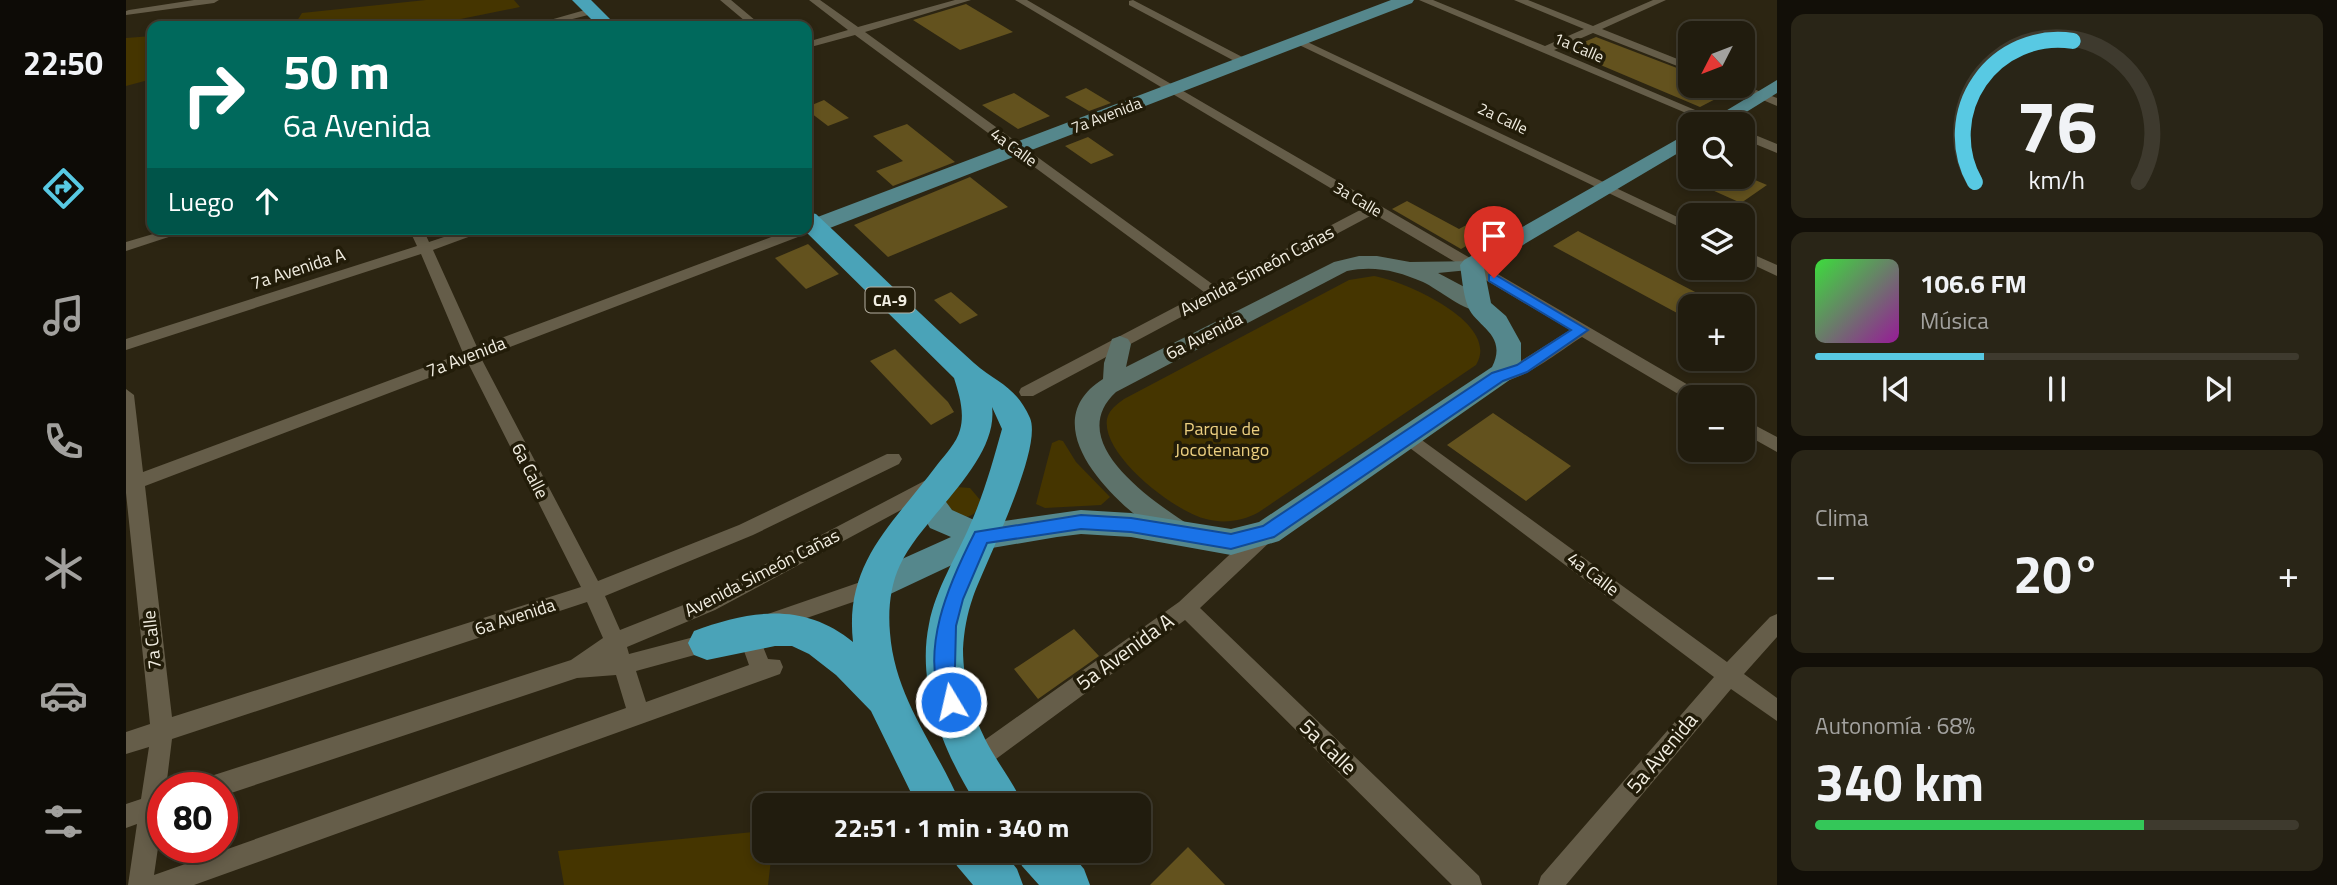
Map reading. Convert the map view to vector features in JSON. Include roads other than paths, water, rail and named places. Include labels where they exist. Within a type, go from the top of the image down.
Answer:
[{"type":"highway","points":[[587,6],[603,21]]},
{"type":"highway","name":"CA-9","points":[[812,230],[967,373],[993,387],[1016,419],[1018,429],[988,522]]},
{"type":"highway","points":[[934,793],[900,730],[881,684],[871,639],[871,614],[881,565],[891,544],[937,488],[976,432],[978,412],[967,373]]},
{"type":"highway","points":[[937,488],[961,474],[978,476],[992,485],[988,522],[954,599],[947,626],[946,648],[951,702],[973,762],[994,793]]},
{"type":"highway","points":[[706,643],[784,629],[815,637],[833,649],[888,701]]},
{"type":"highway","points":[[983,863],[1001,885]]},
{"type":"highway","points":[[1049,863],[1068,885]]},
{"type":"main road","name":"7a Avenida","points":[[812,225],[1406,0]]},
{"type":"main road","points":[[1742,112],[1768,99],[1777,85]]},
{"type":"main road","points":[[1479,306],[1472,265],[1678,145]]},
{"type":"main road","name":"6a Avenida","points":[[875,586],[988,522],[1131,525],[1231,542],[1268,532],[1497,377],[1508,361],[1508,343],[1497,322],[1479,306]]},
{"type":"main road","points":[[937,488],[941,519],[988,522]]},
{"type":"street","points":[[134,0],[129,13],[214,0]]},
{"type":"street","points":[[725,0],[751,21]]},
{"type":"street","name":"4a Calle","points":[[814,0],[1214,293]]},
{"type":"street","points":[[812,44],[966,0]]},
{"type":"street","name":"3a Calle","points":[[1020,0],[1678,387]]},
{"type":"street","name":"1a Calle","points":[[1424,0],[1690,112]]},
{"type":"street","name":"1a Calle","points":[[1519,0],[1678,63]]},
{"type":"street","points":[[1545,50],[1661,0]]},
{"type":"street","points":[[1133,3],[1244,62]]},
{"type":"street","points":[[547,21],[587,6]]},
{"type":"street","name":"2a Calle","points":[[1299,41],[1678,223]]},
{"type":"street","points":[[1755,139],[1777,149]]},
{"type":"street","name":"Avenida Simeón Cañas","points":[[1027,393],[1375,208]]},
{"type":"street","points":[[126,247],[166,235]]},
{"type":"street","name":"6a Calle","points":[[419,235],[471,355],[592,592],[624,665],[639,715]]},
{"type":"street","name":"7a Avenida A","points":[[126,345],[465,235]]},
{"type":"street","name":"7a Avenida","points":[[131,484],[784,235]]},
{"type":"street","points":[[1755,260],[1777,271]]},
{"type":"street","name":"6a Avenida","points":[[1180,533],[1141,506],[1118,484],[1090,441],[1087,413],[1095,399],[1114,382],[1341,266],[1363,261],[1407,268],[1455,290],[1479,306]]},
{"type":"street","points":[[1407,268],[1472,265]]},
{"type":"street","points":[[1497,377],[1522,368],[1581,330]]},
{"type":"street","points":[[1114,382],[1120,344]]},
{"type":"street","name":"7a Calle","points":[[126,395],[131,484],[162,732],[159,772]]},
{"type":"street","points":[[1755,432],[1777,445]]},
{"type":"street","name":"4a Calle","points":[[1408,437],[1777,711]]},
{"type":"street","name":"6a Avenida","points":[[126,743],[592,592],[746,530],[893,460]]},
{"type":"street","name":"Avenida Simeón Cañas","points":[[577,668],[614,642],[708,604],[937,488]]},
{"type":"street","name":"5a Avenida A","points":[[973,762],[1186,608],[1268,532]]},
{"type":"street","name":"Avenida Simeón Cañas","points":[[238,779],[577,668],[624,665],[706,643],[875,586]]},
{"type":"street","name":"5a Calle","points":[[1186,608],[1470,885]]},
{"type":"street","name":"5a Avenida","points":[[1550,885],[1728,675],[1777,623]]},
{"type":"street","points":[[159,885],[767,669],[748,634]]},
{"type":"street","points":[[126,816],[147,809]]},
{"type":"street","name":"7a Calle","points":[[140,885],[147,852]]},
{"type":"park label","name":"Parque de Jocotenango","points":[[1222,439]]}]
